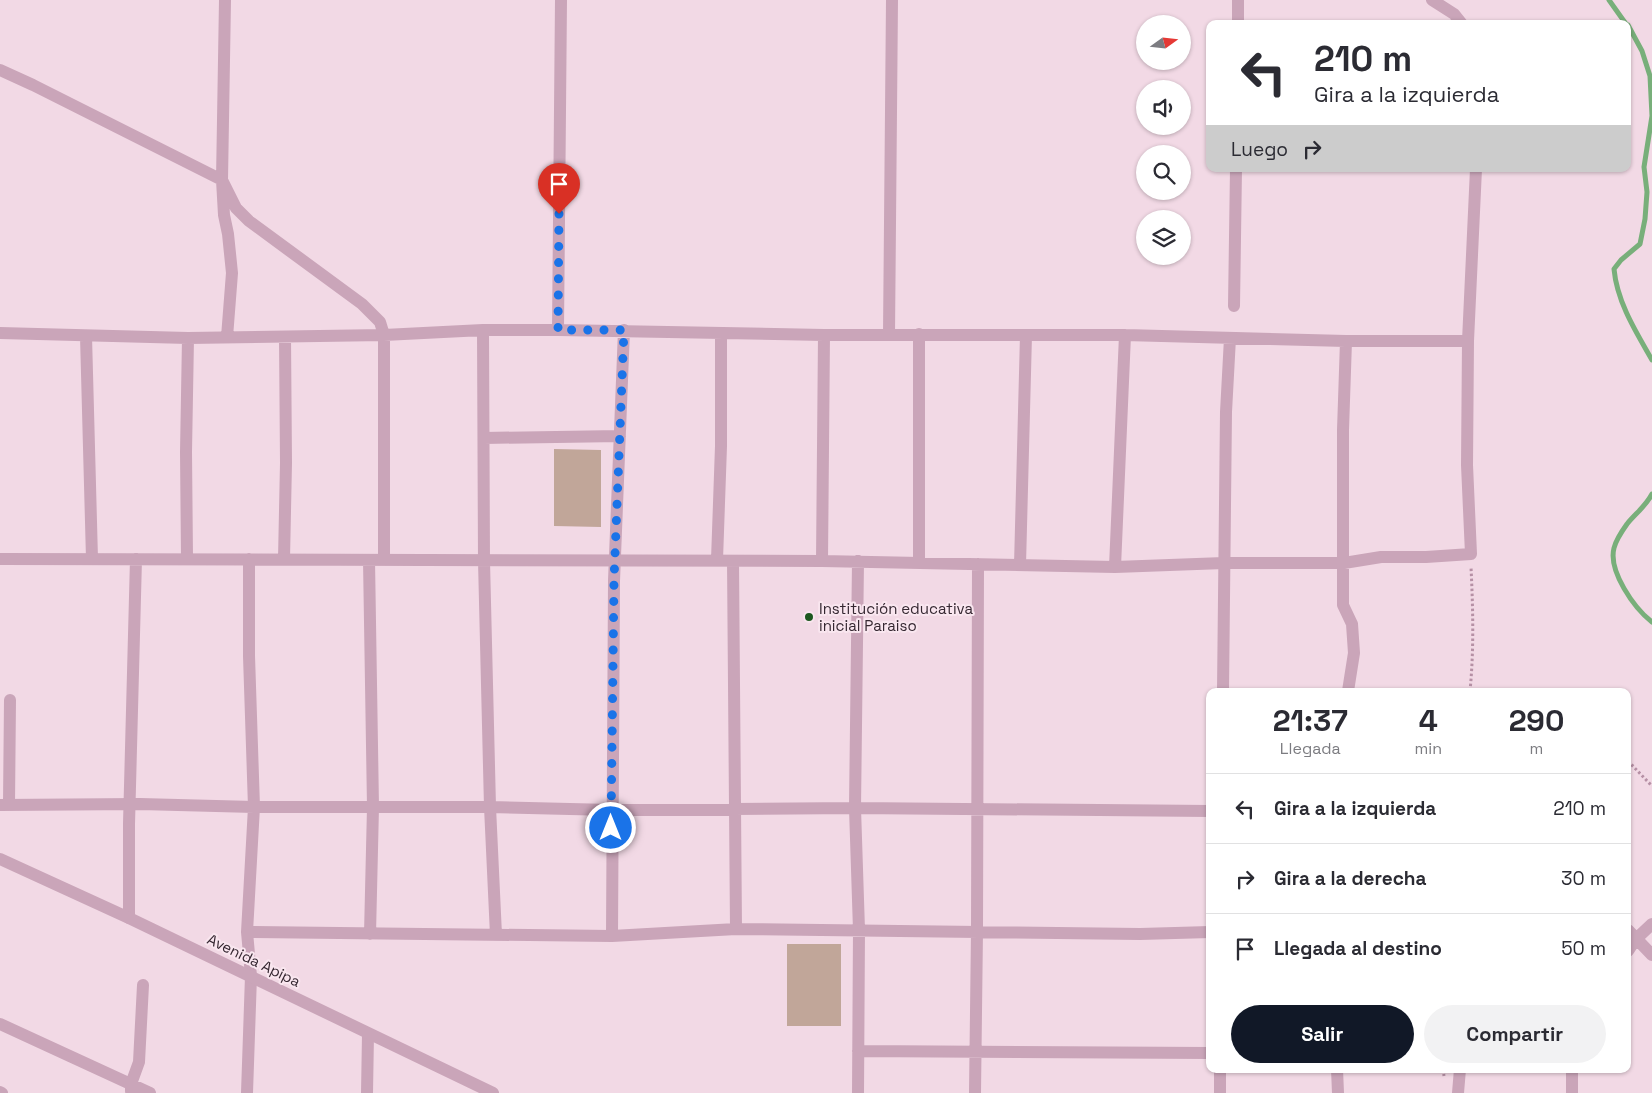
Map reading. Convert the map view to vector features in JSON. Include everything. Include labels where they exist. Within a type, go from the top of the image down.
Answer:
[{"type":"street","points":[[225,0],[222,180],[224,215],[232,273],[227,337]]},
{"type":"street","points":[[558,330],[562,0]]},
{"type":"street","points":[[889,335],[892,0]]},
{"type":"street","points":[[1238,0],[1238,20]]},
{"type":"street","points":[[1432,0],[1454,14],[1459,20]]},
{"type":"street","points":[[0,70],[222,180],[236,208],[249,221],[362,304],[380,322],[384,334],[384,560]]},
{"type":"street","points":[[1234,306],[1236,172]]},
{"type":"street","points":[[0,559],[858,561],[1115,567],[1224,563],[1344,563],[1380,557],[1426,557],[1471,554],[1467,466],[1468,341],[1476,172]]},
{"type":"street","points":[[483,330],[484,561],[490,807],[496,935]]},
{"type":"street","points":[[0,333],[188,338],[285,337],[483,330],[624,330],[721,334],[1125,334],[1346,341],[1468,341]]},
{"type":"street","points":[[612,936],[611,810],[614,580],[624,330]]},
{"type":"street","points":[[717,560],[721,446],[721,334]]},
{"type":"street","points":[[822,561],[824,334]]},
{"type":"street","points":[[919,334],[919,562]]},
{"type":"street","points":[[1115,567],[1125,334]]},
{"type":"street","points":[[1020,565],[1026,335]]},
{"type":"street","points":[[86,336],[92,559]]},
{"type":"street","points":[[284,559],[286,463],[285,337]]},
{"type":"street","points":[[187,558],[188,338]]},
{"type":"street","points":[[1224,688],[1226,412],[1230,338]]},
{"type":"street","points":[[1346,341],[1342,430],[1343,605],[1352,624],[1354,653],[1348,688]]},
{"type":"street","points":[[484,438],[620,436]]},
{"type":"street","points":[[129,918],[136,559]]},
{"type":"street","points":[[247,1093],[251,976],[247,932],[254,807],[249,656],[249,559]]},
{"type":"street","points":[[369,560],[373,807],[370,934]]},
{"type":"street","points":[[733,561],[736,929]]},
{"type":"street","points":[[858,561],[856,808],[859,930],[858,1093]]},
{"type":"street","points":[[975,1093],[978,564]]},
{"type":"street","points":[[10,700],[5,805],[490,807],[611,810],[856,808],[1206,811]]},
{"type":"street","name":"Avenida Apipa","points":[[0,859],[129,918],[493,1093]]},
{"type":"street","points":[[1652,924],[1632,935],[1652,955]]},
{"type":"street","points":[[247,932],[612,936],[736,929],[1140,934],[1206,932]]},
{"type":"street","points":[[131,1088],[139,1062],[143,985]]},
{"type":"street","points":[[0,1024],[131,1088],[150,1093]]},
{"type":"street","points":[[367,1093],[368,1034]]},
{"type":"street","points":[[858,1051],[1206,1053]]},
{"type":"street","points":[[1220,1073],[1220,1093]]},
{"type":"street","points":[[1337,1073],[1338,1093]]},
{"type":"street","points":[[1458,1093],[1460,1073]]},
{"type":"street","points":[[1572,1073],[1572,1093]]},
{"type":"path","points":[[1470,688],[1473,662],[1471,554]]},
{"type":"path","points":[[1631,763],[1652,786]]},
{"type":"shaded area","points":[[554,449],[601,450],[601,527],[554,526]]},
{"type":"shaded area","points":[[787,944],[841,944],[841,1026],[787,1026]]},
{"type":"waterway","points":[[1609,0],[1623,20]]},
{"type":"waterway","points":[[1631,31],[1642,51],[1650,76],[1652,116],[1644,167],[1647,192],[1645,219],[1640,244],[1621,260],[1614,269],[1623,305],[1652,360]]},
{"type":"waterway","points":[[1652,494],[1621,533],[1615,545],[1613,557],[1624,588],[1638,608],[1652,622]]},
{"type":"place","name":"Institución educativa inicial Paraiso","points":[[809,617]]},
{"type":"route","points":[[559,214],[558,330],[624,330],[614,580],[611,828]]}]
